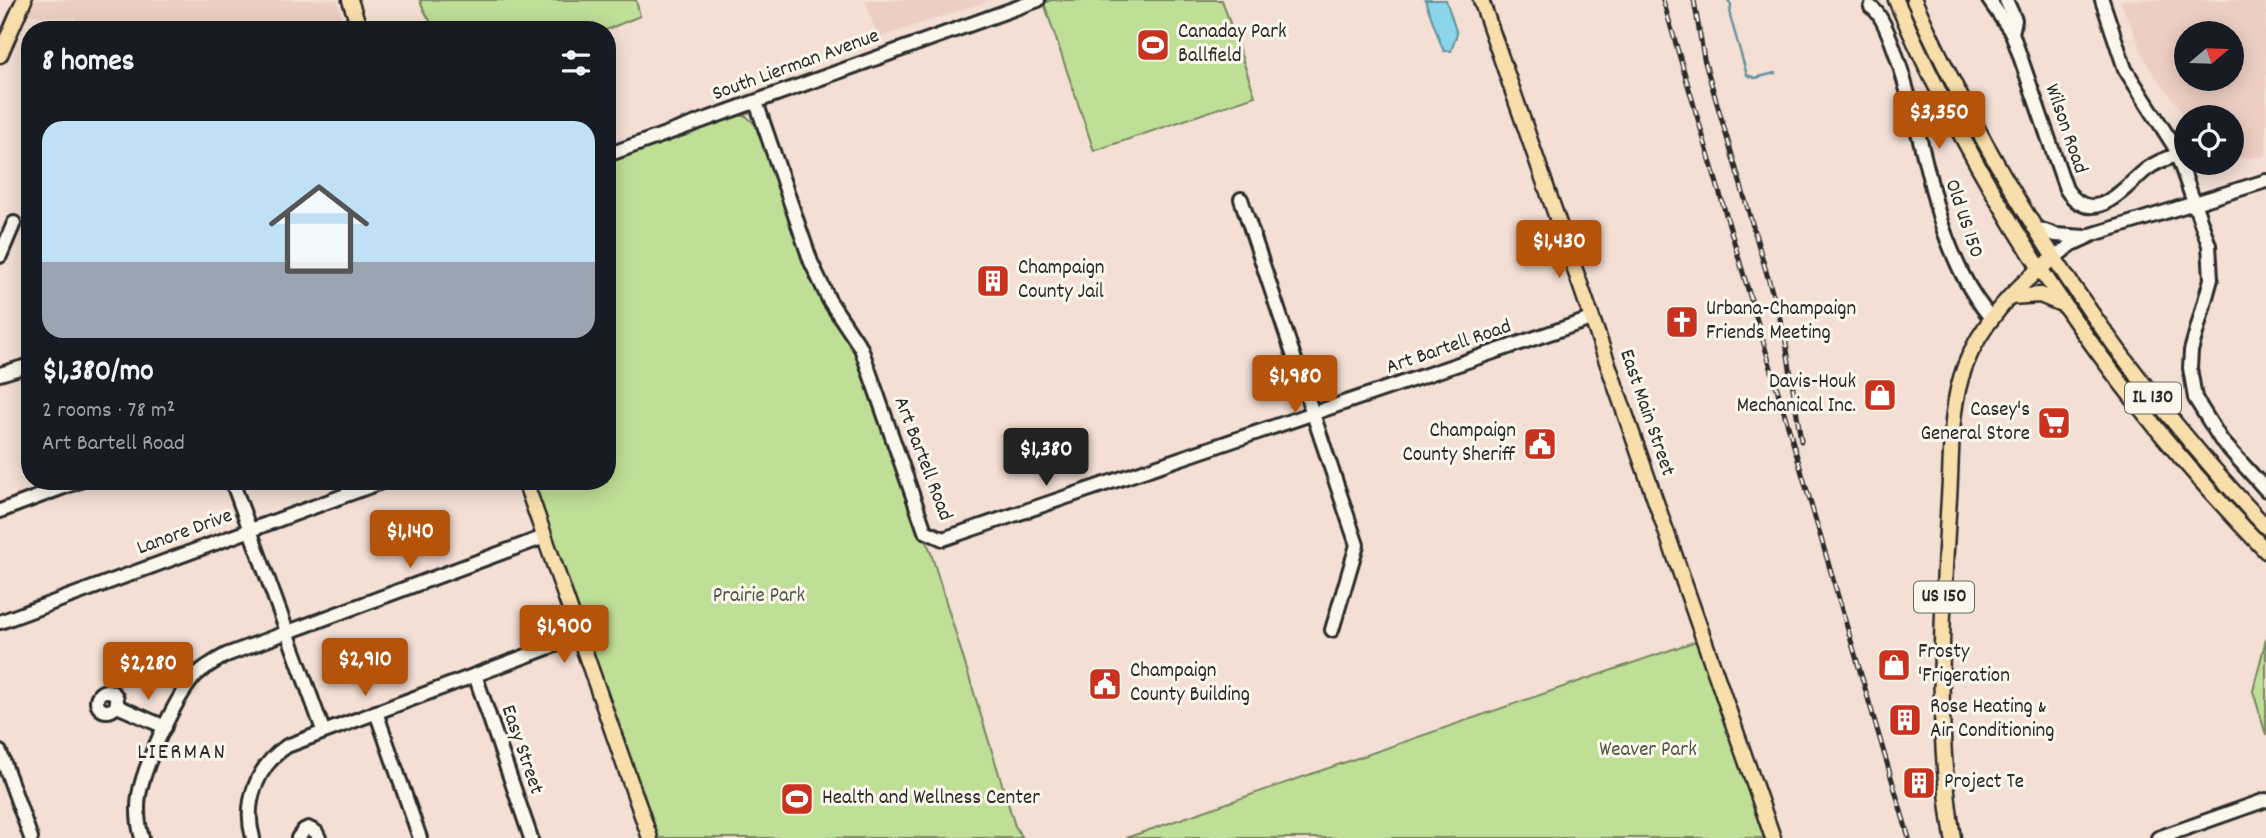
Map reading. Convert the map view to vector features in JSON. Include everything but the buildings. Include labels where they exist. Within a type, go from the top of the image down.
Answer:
[{"type":"main road","points":[[0,55],[24,0]]},
{"type":"main road","points":[[350,0],[357,21]]},
{"type":"main road","points":[[357,0],[364,21]]},
{"type":"main road","name":"East Main Street","points":[[1481,0],[1773,838]]},
{"type":"main road","points":[[1896,0],[1957,127],[2040,268],[2065,305]]},
{"type":"main road","points":[[1914,0],[1968,112],[2033,227],[2054,258]]},
{"type":"main road","name":"US 150","points":[[1953,838],[1943,740],[1942,670],[1953,422],[1958,390],[1966,365],[1992,319],[2040,268],[2054,258]]},
{"type":"main road","name":"IL 130","points":[[2054,258],[2158,405],[2266,527]]},
{"type":"main road","points":[[2011,297],[2040,295],[2065,305]]},
{"type":"main road","name":"IL 130","points":[[2065,305],[2170,444],[2266,551]]},
{"type":"main road","points":[[523,490],[542,538]]},
{"type":"main road","points":[[528,490],[643,838]]},
{"type":"main road","points":[[576,637],[650,838]]},
{"type":"street","name":"South Lierman Avenue","points":[[616,152],[1038,0]]},
{"type":"street","name":"Wilson Road","points":[[1989,0],[2012,33],[2066,189],[2075,200],[2090,205],[2107,202],[2148,169],[2174,157]]},
{"type":"street","name":"Wilson Road","points":[[2006,0],[2015,20],[2012,33]]},
{"type":"street","points":[[2102,0],[2126,69],[2174,147]]},
{"type":"street","name":"Old US 150","points":[[1871,8],[1876,10],[1882,19],[1898,63],[1931,188],[1951,247],[1974,298],[1992,319]]},
{"type":"street","name":"Art Bartell Road","points":[[756,102],[811,261],[829,300],[861,348],[919,517],[929,535],[947,539],[1591,319]]},
{"type":"street","points":[[2185,175],[2204,230],[2211,261],[2208,293],[2191,351],[2190,369],[2195,398],[2221,440],[2266,491]]},
{"type":"street","points":[[2054,258],[2085,237],[2266,181]]},
{"type":"street","points":[[1241,199],[1357,545],[1332,630]]},
{"type":"street","points":[[0,256],[14,223]]},
{"type":"street","points":[[2033,227],[2056,235],[2085,237]]},
{"type":"street","points":[[0,374],[21,368]]},
{"type":"street","points":[[0,511],[56,490]]},
{"type":"street","points":[[236,490],[323,730]]},
{"type":"street","name":"Lanore Drive","points":[[0,622],[359,490]]},
{"type":"street","points":[[142,838],[138,815],[140,791],[165,727],[187,686],[203,669],[226,655],[542,538]]},
{"type":"street","points":[[253,838],[249,818],[250,800],[263,770],[270,760],[287,746],[323,730],[576,637]]},
{"type":"street","name":"Easy Street","points":[[474,675],[531,838]]},
{"type":"street","points":[[117,706],[165,727]]},
{"type":"street","points":[[376,712],[420,838]]},
{"type":"street","points":[[0,752],[26,836]]},
{"type":"street","points":[[2158,838],[2266,800]]},
{"type":"street","points":[[298,838],[308,828],[316,832],[319,838]]},
{"type":"shaded area","points":[[33,0],[337,0],[343,21],[76,21],[75,17],[26,15]]},
{"type":"shaded area","points":[[865,0],[990,0],[878,38]]},
{"type":"shaded area","points":[[2120,0],[2266,0],[2266,156],[2244,158],[2244,105],[2177,105],[2148,66]]},
{"type":"green space","points":[[420,0],[636,0],[640,16],[616,26],[616,21],[430,21]]},
{"type":"green space","points":[[1051,0],[1222,0],[1255,96],[1094,151],[1044,3]]},
{"type":"green space","name":"Prairie Park","points":[[737,116],[746,116],[755,124],[811,277],[857,357],[930,550],[1015,826],[1023,838],[658,838],[536,490],[616,490],[616,159]]},
{"type":"green space","name":"Weaver Park","points":[[1702,639],[1771,838],[1126,838]]},
{"type":"green space","points":[[2266,639],[2266,735],[2253,691]]},
{"type":"water","points":[[1425,0],[1446,0],[1457,34],[1451,51],[1444,51]]},
{"type":"waterway","points":[[1728,0],[1747,75],[1755,78],[1775,73]]},
{"type":"railway","points":[[1663,0],[1909,838]]},
{"type":"railway","points":[[1694,0],[1704,59],[1785,336],[1801,441]]},
{"type":"place","name":"Canaday Park Ballfield","points":[[1153,45]]},
{"type":"place","name":"Champaign County Jail","points":[[993,281]]},
{"type":"place","name":"Urbana-Champaign Friends Meeting","points":[[1682,322]]},
{"type":"place","name":"Davis-Houk Mechanical Inc.","points":[[1880,395]]},
{"type":"place","name":"Casey's General Store","points":[[2054,423]]},
{"type":"place","name":"Champaign County Sheriff","points":[[1540,444]]},
{"type":"place","name":"Frosty 'Frigeration","points":[[1894,665]]},
{"type":"place","name":"Champaign County Building","points":[[1105,684]]},
{"type":"place","name":"Rose Heating & Air Conditioning","points":[[1905,720]]},
{"type":"place","name":"Project Te","points":[[1919,783]]},
{"type":"place","name":"Health and Wellness Center","points":[[797,799]]},
{"type":"district","name":"LIERMAN","points":[[182,753]]}]
